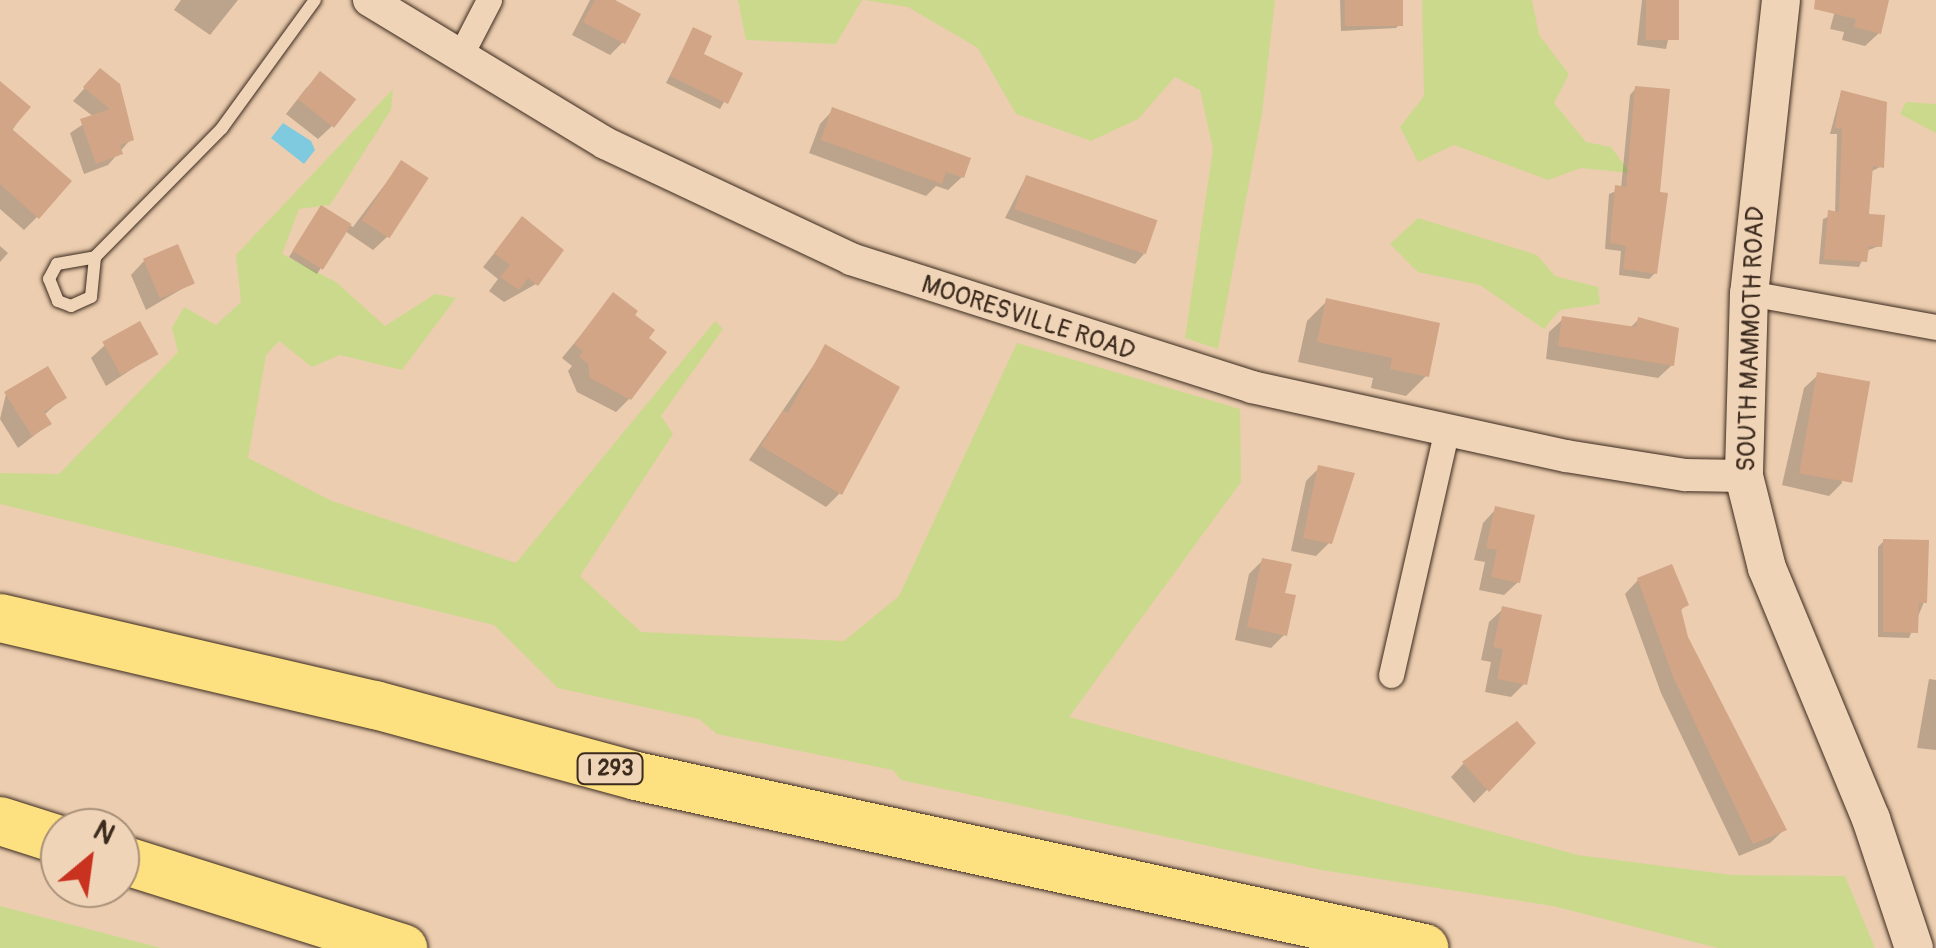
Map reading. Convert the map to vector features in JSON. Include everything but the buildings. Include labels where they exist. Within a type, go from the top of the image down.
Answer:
[{"type":"highway","name":"I 293","points":[[0,618],[374,705],[636,776],[1223,907],[1377,948]]},
{"type":"highway","points":[[0,821],[40,834]]},
{"type":"highway","points":[[140,864],[404,948]]},
{"type":"highway","points":[[1223,907],[1424,948]]},
{"type":"main road","name":"SOUTH MAMMOTH ROAD","points":[[1781,0],[1749,293],[1744,476],[1766,568],[1865,804],[1914,948]]},
{"type":"street","name":"MOORESVILLE ROAD","points":[[369,0],[605,143],[851,259],[1128,352],[1446,433],[1684,475],[1744,476]]},
{"type":"street","points":[[460,56],[489,0]]},
{"type":"street","points":[[1749,293],[1936,327]]},
{"type":"street","points":[[1392,675],[1446,433]]},
{"type":"lane","points":[[95,257],[91,297],[72,306],[58,300],[50,279],[57,264],[95,257],[222,128],[315,0]]},
{"type":"green space","points":[[738,0],[862,0],[836,44],[746,40]]},
{"type":"green space","points":[[865,0],[1275,0],[1262,114],[1218,349],[1185,338],[1213,149],[1200,90],[1175,77],[1138,119],[1091,141],[1016,114],[978,48],[908,7]]},
{"type":"green space","points":[[1422,0],[1532,0],[1539,35],[1569,74],[1554,103],[1586,142],[1611,147],[1630,173],[1581,168],[1548,180],[1454,145],[1418,162],[1400,127],[1424,96]]},
{"type":"green space","points":[[393,89],[391,110],[330,205],[299,209],[282,254],[336,282],[385,326],[435,294],[456,298],[402,370],[340,355],[312,367],[279,341],[266,355],[248,458],[332,501],[516,563],[715,321],[723,329],[661,416],[673,434],[580,576],[641,632],[844,641],[899,596],[1017,343],[1240,409],[1241,482],[1069,717],[1578,855],[1732,875],[1845,876],[1875,948],[1718,948],[1553,906],[1321,870],[901,780],[893,770],[717,734],[699,719],[558,688],[494,625],[0,504],[0,473],[59,474],[178,352],[172,328],[184,307],[216,325],[241,302],[236,255]]},
{"type":"green space","points":[[1906,102],[1936,104],[1936,133],[1900,114]]},
{"type":"green space","points":[[1418,218],[1537,255],[1555,276],[1598,287],[1600,304],[1560,310],[1544,329],[1480,285],[1418,272],[1390,244]]},
{"type":"green space","points":[[0,906],[161,948],[0,948]]},
{"type":"water","points":[[283,123],[311,141],[315,150],[304,164],[271,138]]}]
